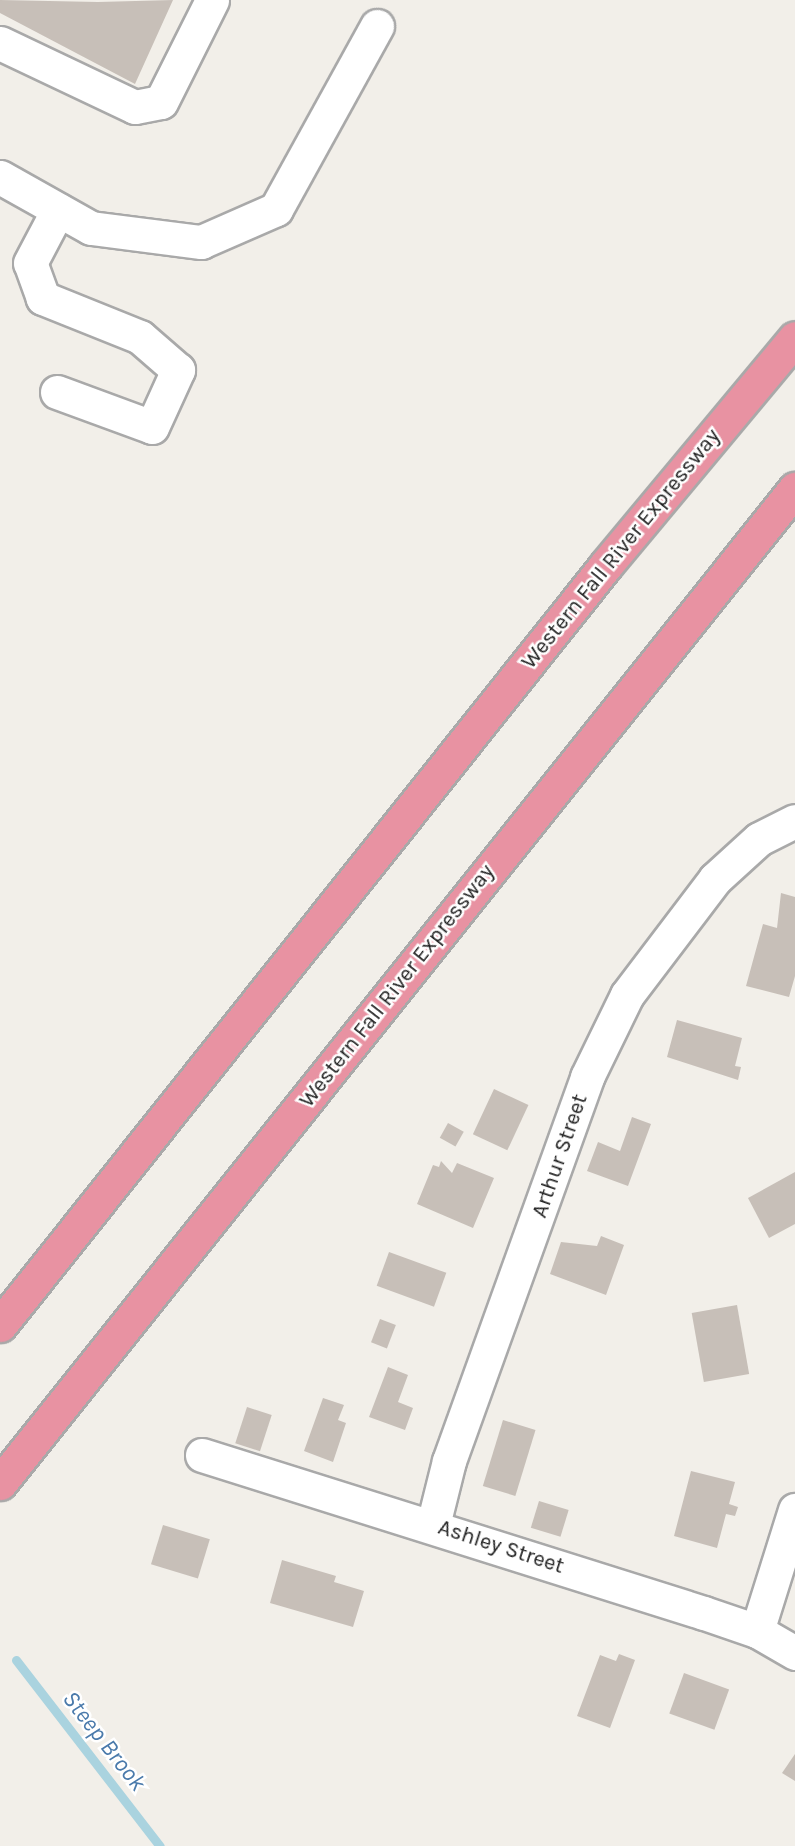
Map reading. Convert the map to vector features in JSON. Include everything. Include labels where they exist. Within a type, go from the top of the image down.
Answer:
[{"type":"highway","name":"Western Fall River Expressway","points":[[0,1325],[606,565],[795,338]]},
{"type":"highway","name":"Western Fall River Expressway","points":[[0,1484],[795,489]]},
{"type":"street","points":[[0,43],[135,107],[161,102],[212,0]]},
{"type":"street","points":[[0,177],[91,228],[201,242],[276,209],[377,26]]},
{"type":"street","points":[[57,392],[152,427],[178,370],[140,337],[44,298],[30,263],[58,210]]},
{"type":"street","name":"Arthur Street","points":[[433,1525],[449,1461],[597,1057],[627,995],[716,879],[782,828]]},
{"type":"street","name":"Ashley Street","points":[[202,1455],[433,1525],[757,1631],[795,1653]]},
{"type":"street","points":[[757,1631],[795,1510]]},
{"type":"building","points":[[0,0],[98,2],[173,0],[135,84],[0,13]]},
{"type":"building","points":[[781,893],[795,897],[795,976],[789,997],[746,986],[763,924],[777,928]]},
{"type":"building","points":[[677,1020],[742,1038],[735,1066],[741,1067],[738,1080],[667,1057]]},
{"type":"building","points":[[494,1089],[528,1105],[507,1150],[473,1134]]},
{"type":"building","points":[[632,1117],[651,1124],[628,1186],[587,1171],[598,1142],[620,1151]]},
{"type":"building","points":[[448,1123],[464,1132],[456,1147],[440,1138]]},
{"type":"building","points":[[441,1161],[452,1173],[457,1163],[494,1178],[473,1228],[417,1204],[433,1165],[439,1167]]},
{"type":"building","points":[[795,1172],[795,1224],[769,1238],[748,1198]]},
{"type":"building","points":[[601,1236],[624,1245],[606,1295],[550,1274],[561,1242],[597,1246]]},
{"type":"building","points":[[389,1252],[446,1273],[434,1307],[377,1286]]},
{"type":"building","points":[[737,1305],[749,1374],[704,1382],[692,1313]]},
{"type":"building","points":[[380,1319],[396,1325],[387,1348],[371,1342]]},
{"type":"building","points":[[388,1367],[408,1375],[398,1402],[413,1408],[405,1430],[369,1417]]},
{"type":"building","points":[[323,1398],[344,1405],[338,1420],[346,1423],[333,1462],[304,1451]]},
{"type":"building","points":[[247,1407],[272,1415],[260,1451],[235,1443]]},
{"type":"building","points":[[503,1420],[536,1430],[515,1496],[483,1486]]},
{"type":"building","points":[[691,1471],[735,1482],[729,1504],[738,1507],[735,1516],[726,1514],[717,1548],[674,1536]]},
{"type":"building","points":[[539,1501],[569,1510],[560,1537],[531,1528]]},
{"type":"building","points":[[163,1525],[210,1539],[198,1579],[151,1564]]},
{"type":"building","points":[[282,1560],[336,1576],[334,1582],[364,1591],[353,1627],[270,1603]]},
{"type":"building","points":[[619,1654],[635,1660],[610,1728],[577,1716],[600,1655],[616,1661]]},
{"type":"building","points":[[684,1673],[729,1689],[714,1730],[669,1713]]},
{"type":"building","points":[[795,1754],[795,1781],[782,1773]]},
{"type":"waterway","name":"Steep Brook","points":[[16,1660],[160,1846]]}]
